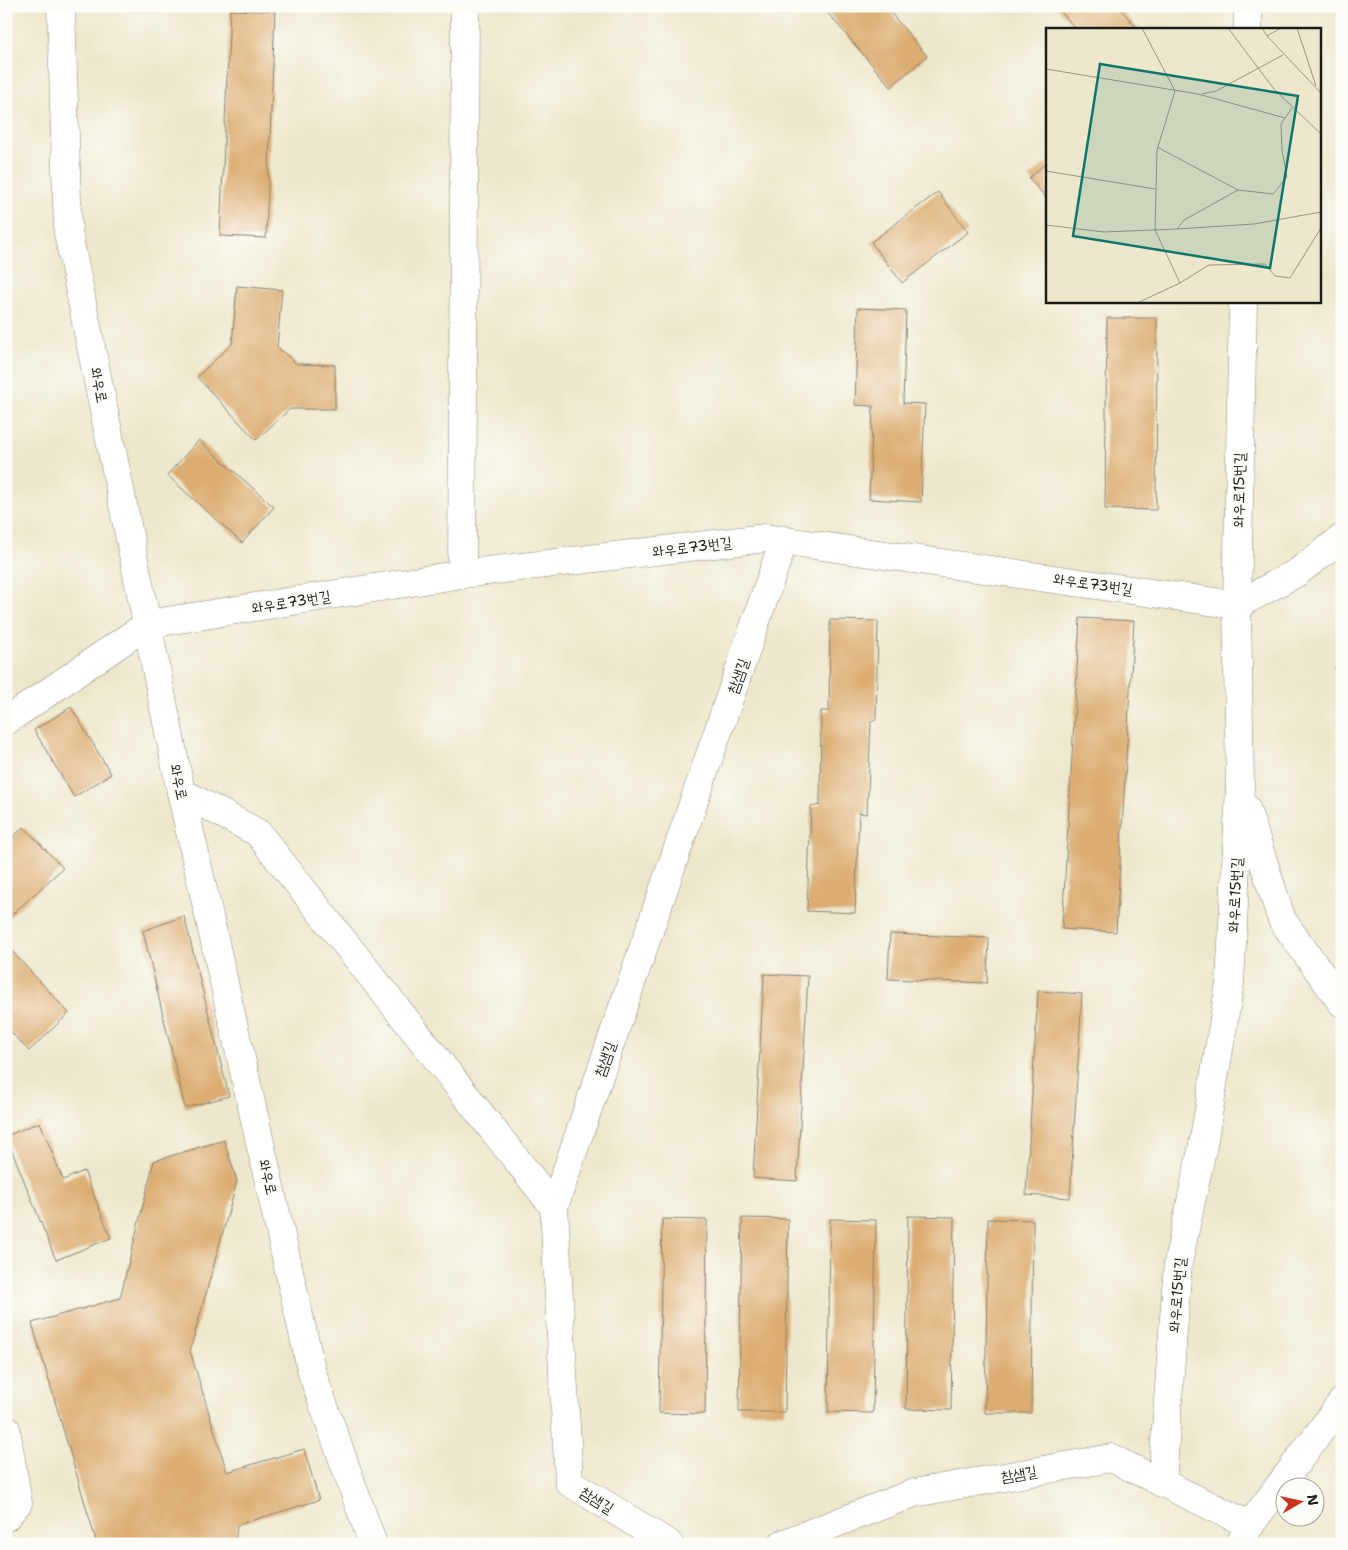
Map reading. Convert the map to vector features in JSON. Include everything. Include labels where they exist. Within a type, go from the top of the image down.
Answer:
[{"type":"street","name":"와우로","points":[[61,6],[68,232],[181,792],[312,1373],[373,1544]]},
{"type":"street","points":[[462,574],[465,6]]},
{"type":"street","points":[[1248,6],[1248,28]]},
{"type":"street","name":"와우로15번길","points":[[1162,1483],[1178,1263],[1203,1145],[1230,983],[1240,787],[1237,605],[1243,302]]},
{"type":"street","name":"와우로73번길","points":[[148,624],[462,574],[764,538],[1237,605]]},
{"type":"street","points":[[1237,605],[1298,572],[1342,538]]},
{"type":"street","name":"참샘길","points":[[668,1544],[569,1482],[554,1208],[784,540]]},
{"type":"street","points":[[6,721],[148,624]]},
{"type":"street","points":[[1240,787],[1282,920],[1342,1002]]},
{"type":"street","points":[[181,792],[258,833],[554,1208]]},
{"type":"street","points":[[1245,1534],[1342,1402]]},
{"type":"street","points":[[6,1429],[18,1503],[6,1517]]},
{"type":"street","name":"참샘길","points":[[782,1544],[914,1493],[1111,1458],[1162,1483],[1245,1534]]},
{"type":"building","points":[[822,6],[885,6],[927,56],[891,87]]},
{"type":"building","points":[[1056,6],[1118,6],[1137,28],[1075,28]]},
{"type":"building","points":[[230,10],[275,11],[266,238],[220,236]]},
{"type":"building","points":[[1046,163],[1046,198],[1029,178]]},
{"type":"building","points":[[938,192],[968,232],[902,283],[871,242]]},
{"type":"building","points":[[237,286],[282,290],[277,347],[297,364],[335,365],[335,409],[290,409],[256,440],[197,377],[232,344]]},
{"type":"building","points":[[858,308],[906,310],[903,403],[925,404],[921,502],[869,499],[873,406],[855,405]]},
{"type":"building","points":[[1107,318],[1157,318],[1156,510],[1105,509]]},
{"type":"building","points":[[199,440],[274,507],[242,543],[167,475]]},
{"type":"building","points":[[1080,618],[1134,621],[1116,932],[1062,929]]},
{"type":"building","points":[[830,620],[878,621],[876,719],[871,721],[867,814],[859,813],[855,913],[807,911],[811,807],[820,805],[821,711],[829,711]]},
{"type":"building","points":[[1342,662],[1342,678],[1334,668]]},
{"type":"building","points":[[71,707],[111,774],[74,797],[34,730]]},
{"type":"building","points":[[24,827],[63,868],[6,920],[6,843]]},
{"type":"building","points":[[184,916],[229,1096],[185,1108],[143,931]]},
{"type":"building","points":[[890,934],[989,938],[987,983],[888,979]]},
{"type":"building","points":[[6,945],[69,1013],[29,1051],[6,1027]]},
{"type":"building","points":[[764,974],[808,976],[797,1181],[753,1178]]},
{"type":"building","points":[[1038,991],[1082,994],[1070,1198],[1026,1195]]},
{"type":"building","points":[[40,1122],[63,1180],[84,1171],[111,1238],[56,1260],[6,1136]]},
{"type":"building","points":[[224,1140],[237,1181],[190,1351],[227,1472],[304,1449],[319,1500],[237,1525],[235,1544],[97,1544],[32,1323],[120,1298],[154,1161]]},
{"type":"building","points":[[908,1216],[954,1217],[951,1410],[906,1409]]},
{"type":"building","points":[[742,1218],[788,1219],[785,1412],[739,1412]]},
{"type":"building","points":[[662,1219],[707,1220],[705,1414],[659,1413]]},
{"type":"building","points":[[830,1219],[876,1220],[873,1413],[828,1412]]},
{"type":"building","points":[[988,1219],[1033,1220],[1031,1413],[985,1413]]}]
